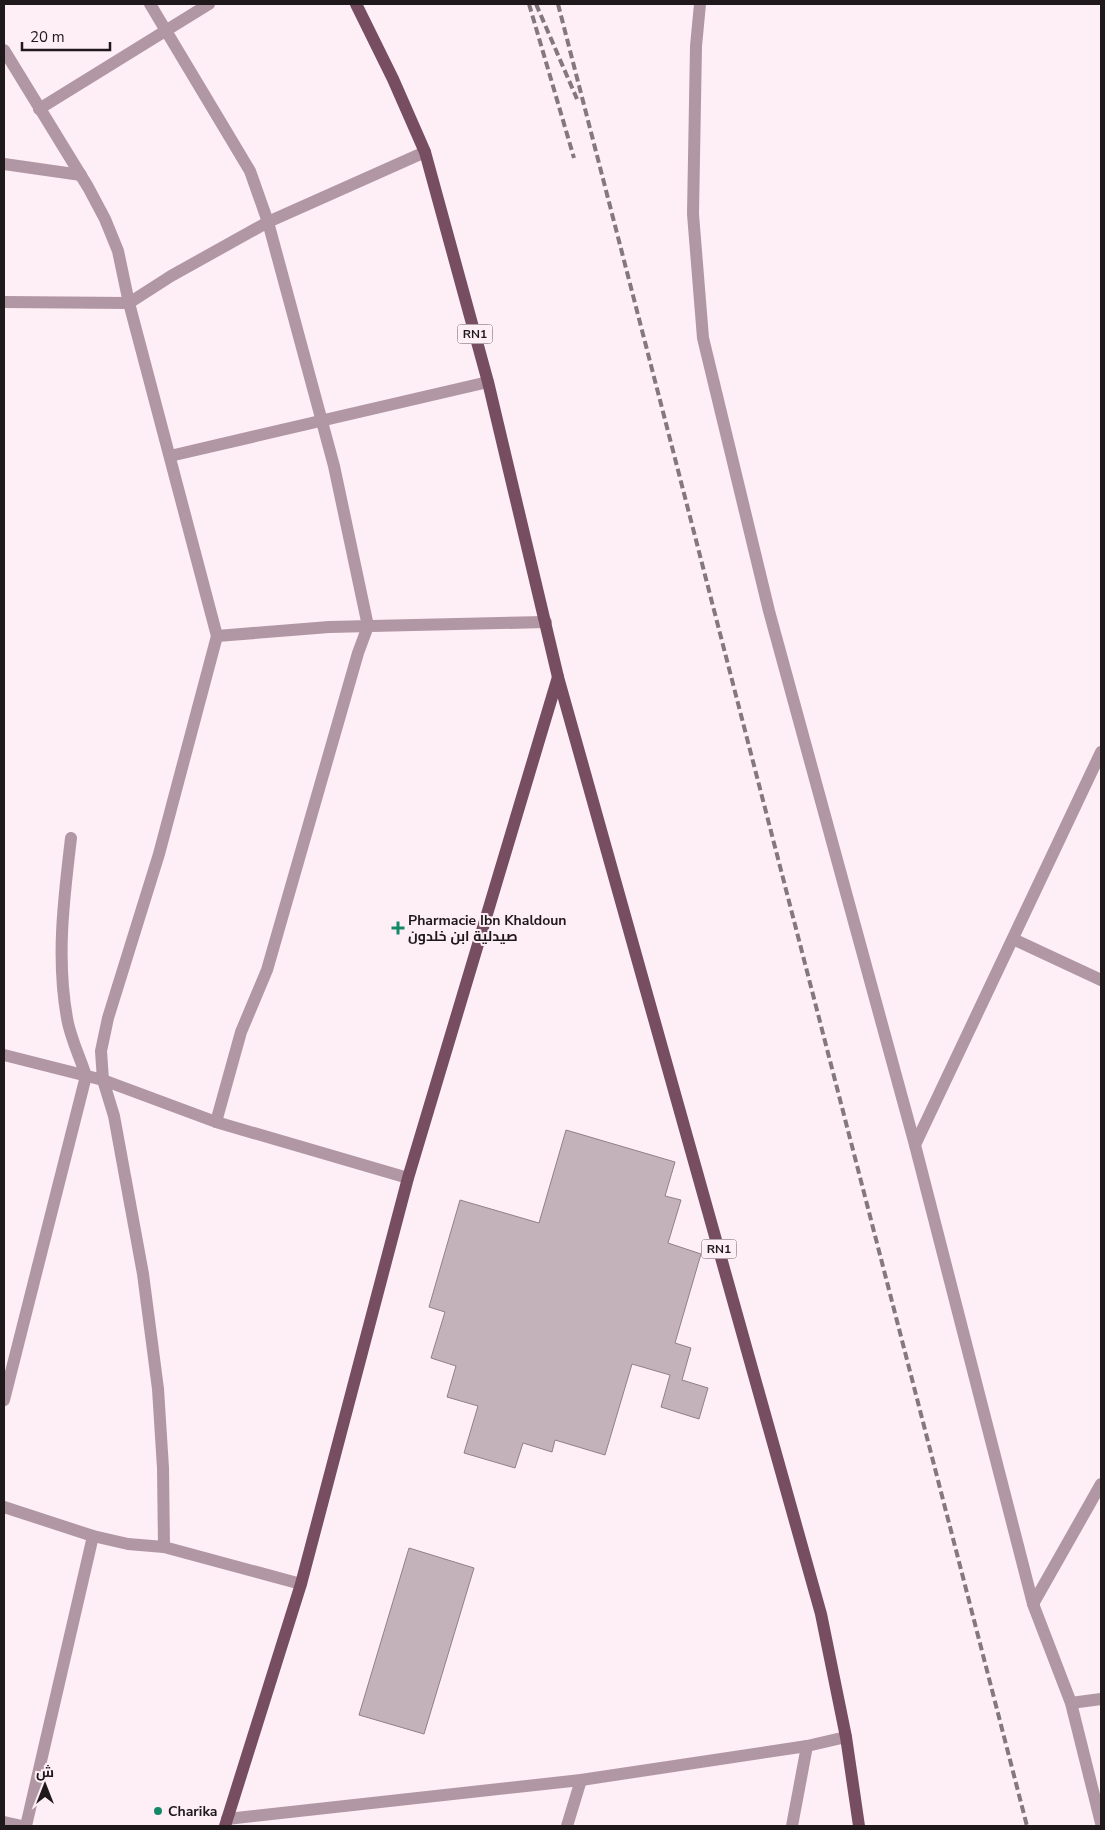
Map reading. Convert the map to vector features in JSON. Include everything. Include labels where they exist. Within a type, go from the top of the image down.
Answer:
[{"type":"main road","name":"RN1","points":[[356,4],[393,79],[425,152],[488,382],[558,677],[821,1614],[846,1737],[859,1826]]},
{"type":"main road","points":[[226,1823],[301,1584],[408,1178],[558,677]]},
{"type":"street","points":[[150,4],[250,171],[268,222],[334,466],[368,626],[358,653],[267,970],[241,1032],[216,1122]]},
{"type":"street","points":[[39,109],[164,30],[209,4]]},
{"type":"street","points":[[700,4],[696,64],[693,214],[703,338],[772,621],[915,1145],[1033,1604],[1071,1703],[1101,1823]]},
{"type":"street","points":[[4,50],[81,175],[105,219],[118,251],[129,303],[217,636],[159,854],[108,1018],[101,1051],[103,1080],[114,1116],[143,1274],[159,1399],[163,1468],[164,1547]]},
{"type":"street","points":[[4,302],[129,303],[171,276],[268,222],[425,152]]},
{"type":"street","points":[[4,164],[81,175]]},
{"type":"street","points":[[170,456],[322,423],[488,382]]},
{"type":"street","points":[[217,636],[368,626],[546,622]]},
{"type":"street","points":[[915,1145],[1101,752]]},
{"type":"street","points":[[4,1400],[86,1076],[67,1019],[61,952],[62,919],[71,838]]},
{"type":"street","points":[[1013,939],[1101,980]]},
{"type":"street","points":[[4,1055],[103,1080],[216,1122],[408,1178]]},
{"type":"street","points":[[1033,1604],[1101,1484]]},
{"type":"street","points":[[4,1507],[93,1536],[128,1544],[164,1547],[301,1584]]},
{"type":"street","points":[[26,1826],[93,1536]]},
{"type":"street","points":[[1071,1703],[1101,1699]]},
{"type":"street","points":[[226,1823],[581,1780],[806,1746],[846,1737]]},
{"type":"street","points":[[792,1826],[806,1746]]},
{"type":"street","points":[[568,1826],[581,1780]]},
{"type":"street","points":[[4,1822],[22,1826]]},
{"type":"building","points":[[566,1130],[675,1162],[665,1196],[681,1200],[668,1243],[701,1254],[675,1343],[691,1348],[682,1380],[708,1388],[699,1419],[661,1407],[670,1375],[632,1364],[605,1455],[555,1440],[552,1452],[523,1443],[515,1468],[464,1453],[478,1406],[447,1397],[456,1366],[431,1358],[445,1312],[429,1307],[460,1200],[539,1223]]},
{"type":"building","points":[[409,1548],[474,1568],[424,1734],[359,1715]]},
{"type":"railway","points":[[529,4],[574,158]]},
{"type":"railway","points":[[536,4],[577,99]]},
{"type":"railway","points":[[558,4],[1027,1826]]},
{"type":"place","name":"Pharmacie Ibn Khaldoun صيدلية ابن خلدون","points":[[398,928]]},
{"type":"place","name":"Charika","points":[[158,1811]]}]
